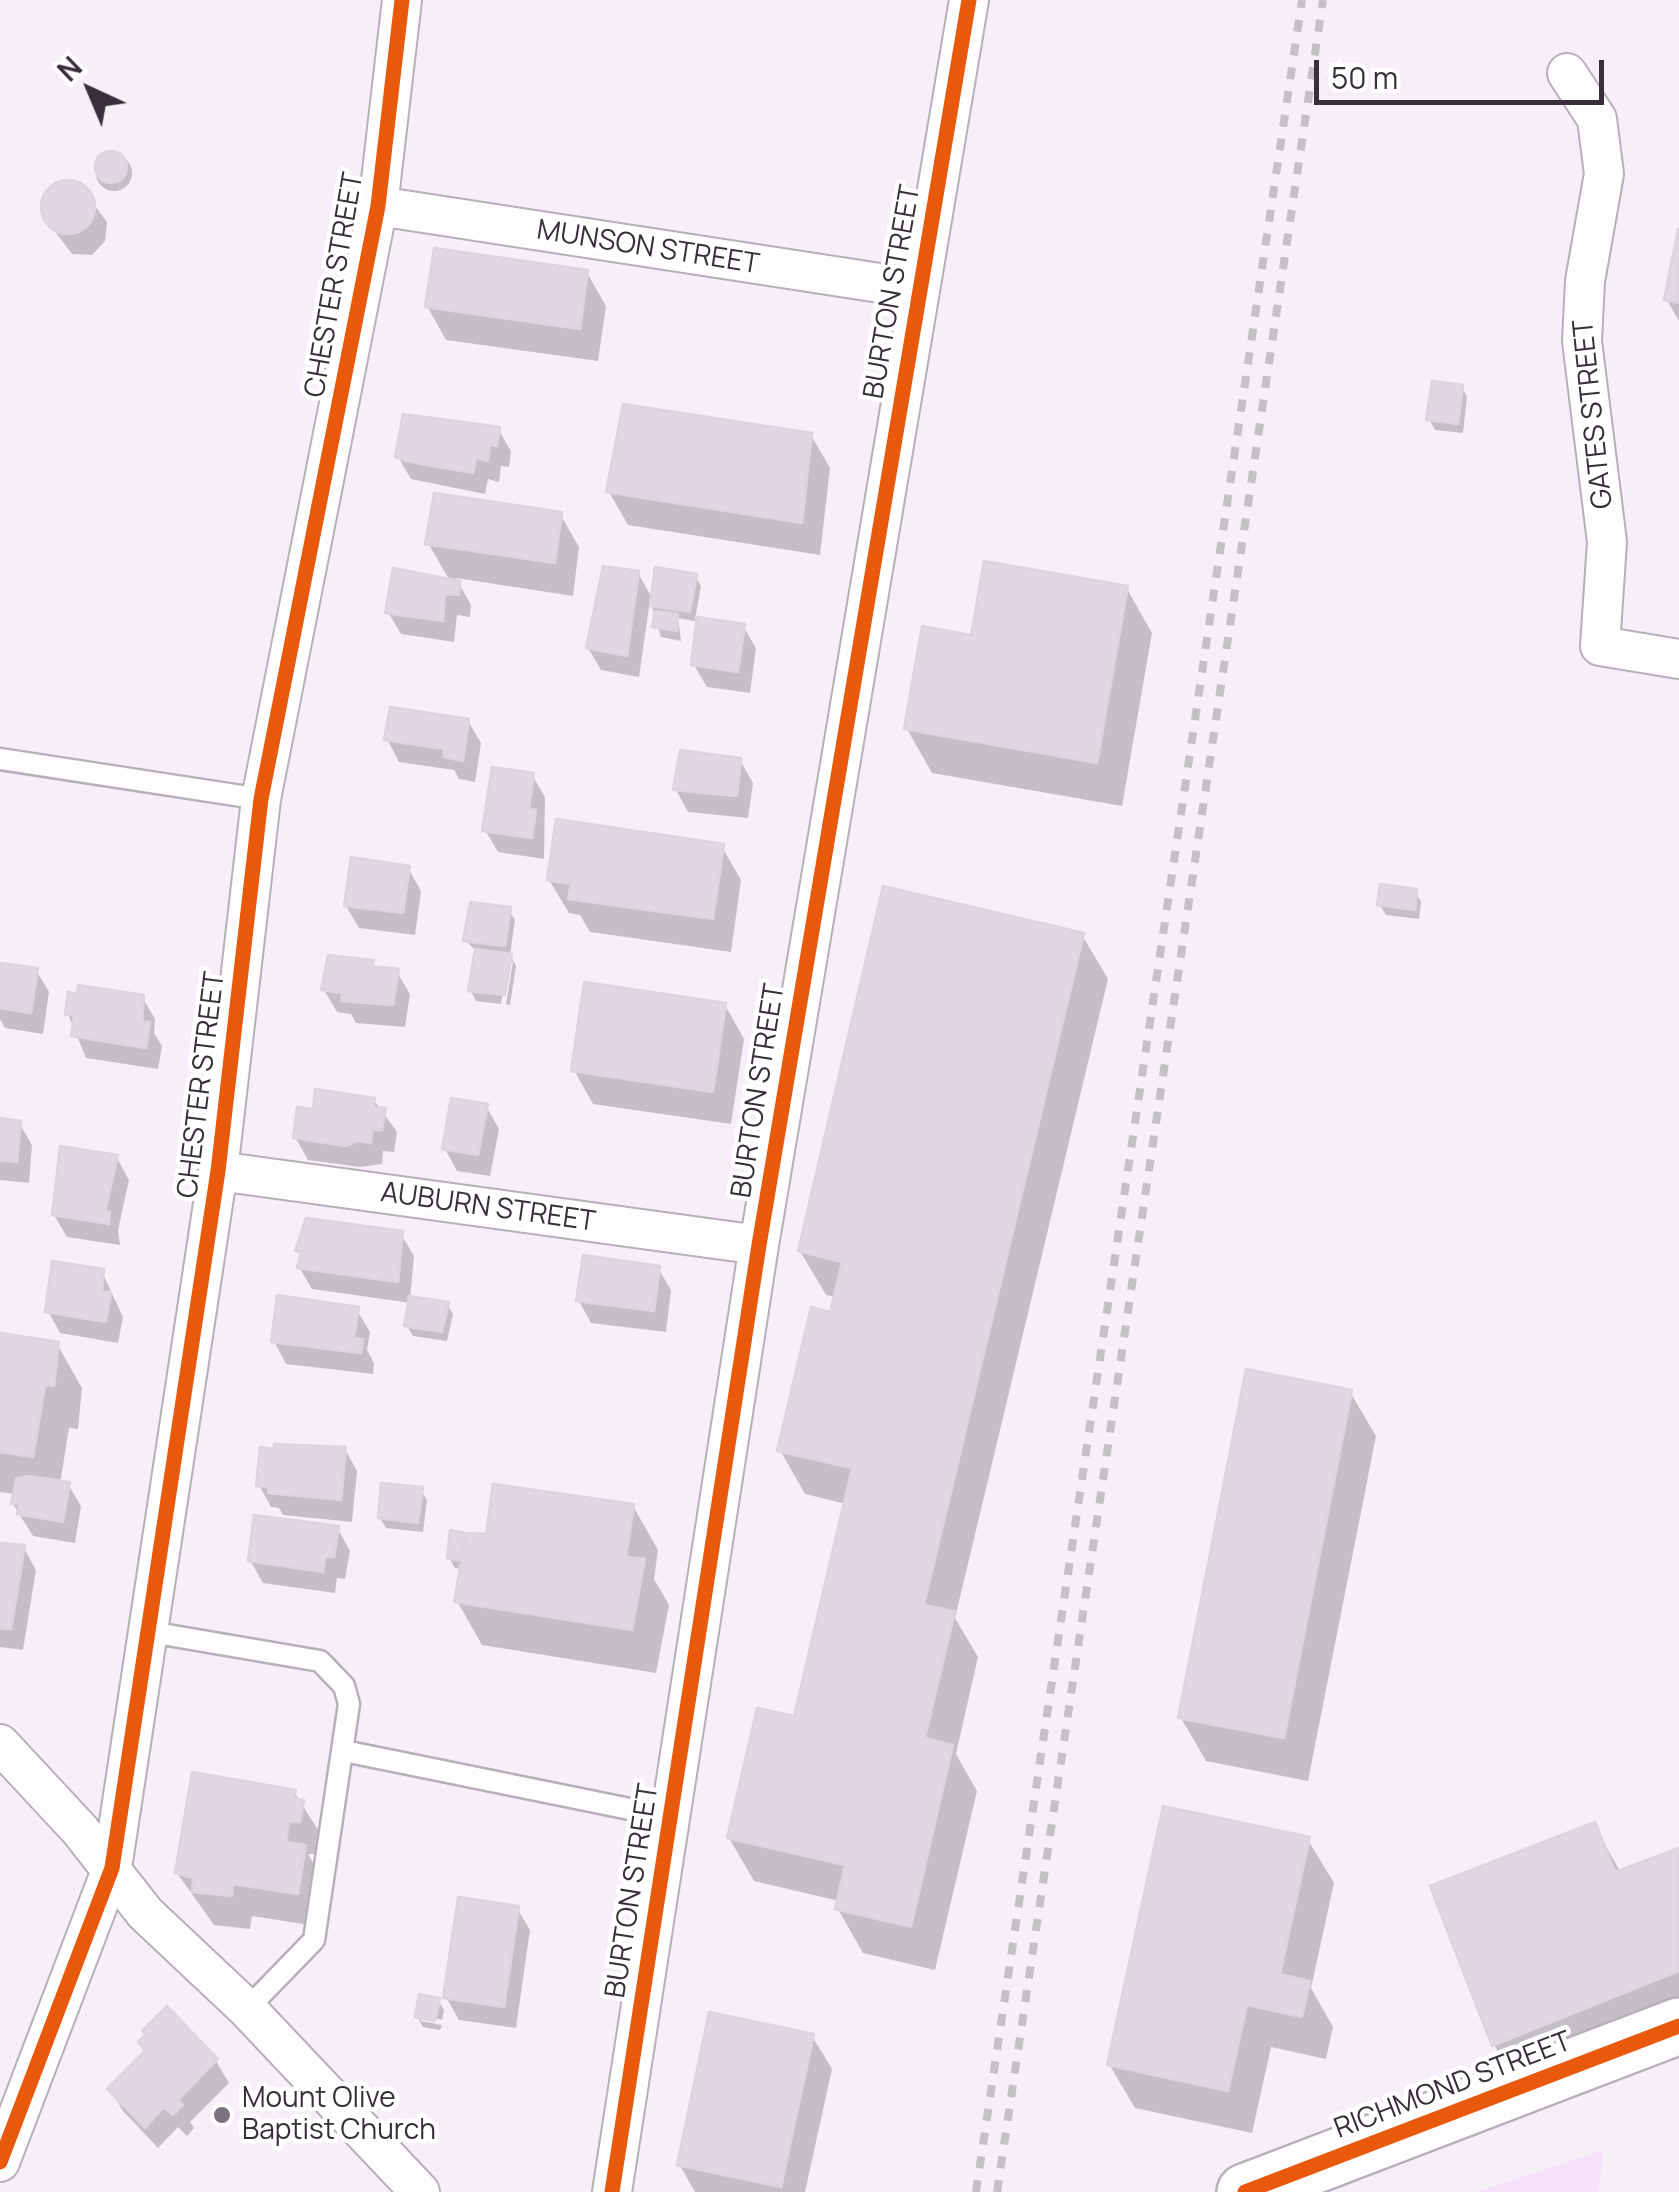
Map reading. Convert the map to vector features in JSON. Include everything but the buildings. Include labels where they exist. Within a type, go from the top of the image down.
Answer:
[{"type":"main road","name":"RICHMOND STREET","points":[[1246,2192],[1679,2026]]},
{"type":"street","name":"CHESTER STREET","points":[[0,2162],[112,1868],[218,1171],[261,799],[378,206],[402,0]]},
{"type":"street","name":"BURTON STREET","points":[[612,2192],[759,1245],[970,0]]},
{"type":"street","name":"GATES STREET","points":[[1567,73],[1597,120],[1604,174],[1585,281],[1582,341],[1607,542],[1600,646],[1679,659]]},
{"type":"street","name":"MUNSON STREET","points":[[378,206],[919,288]]},
{"type":"street","name":"AUBURN STREET","points":[[218,1171],[759,1245]]},
{"type":"street","points":[[0,1744],[112,1868],[145,1913],[247,2009],[420,2192]]},
{"type":"street","points":[[0,2185],[7,2192]]},
{"type":"lane","points":[[0,759],[261,799]]},
{"type":"lane","points":[[150,1632],[320,1661],[344,1686],[349,1704],[314,1940],[247,2009]]},
{"type":"lane","points":[[344,1750],[669,1818]]},
{"type":"shaded area","points":[[1604,2150],[1598,2192],[1476,2192]]},
{"type":"railway","points":[[976,2192],[1302,0]]},
{"type":"railway","points":[[997,2192],[1323,0]]},
{"type":"cycle path","points":[[0,2162],[112,1868],[218,1171],[261,799],[378,206],[402,0]]},
{"type":"cycle path","points":[[612,2192],[759,1245],[969,0]]},
{"type":"cycle path","points":[[1245,2192],[1679,2026]]},
{"type":"place","name":"Mount Olive Baptist Church","points":[[222,2115]]}]
